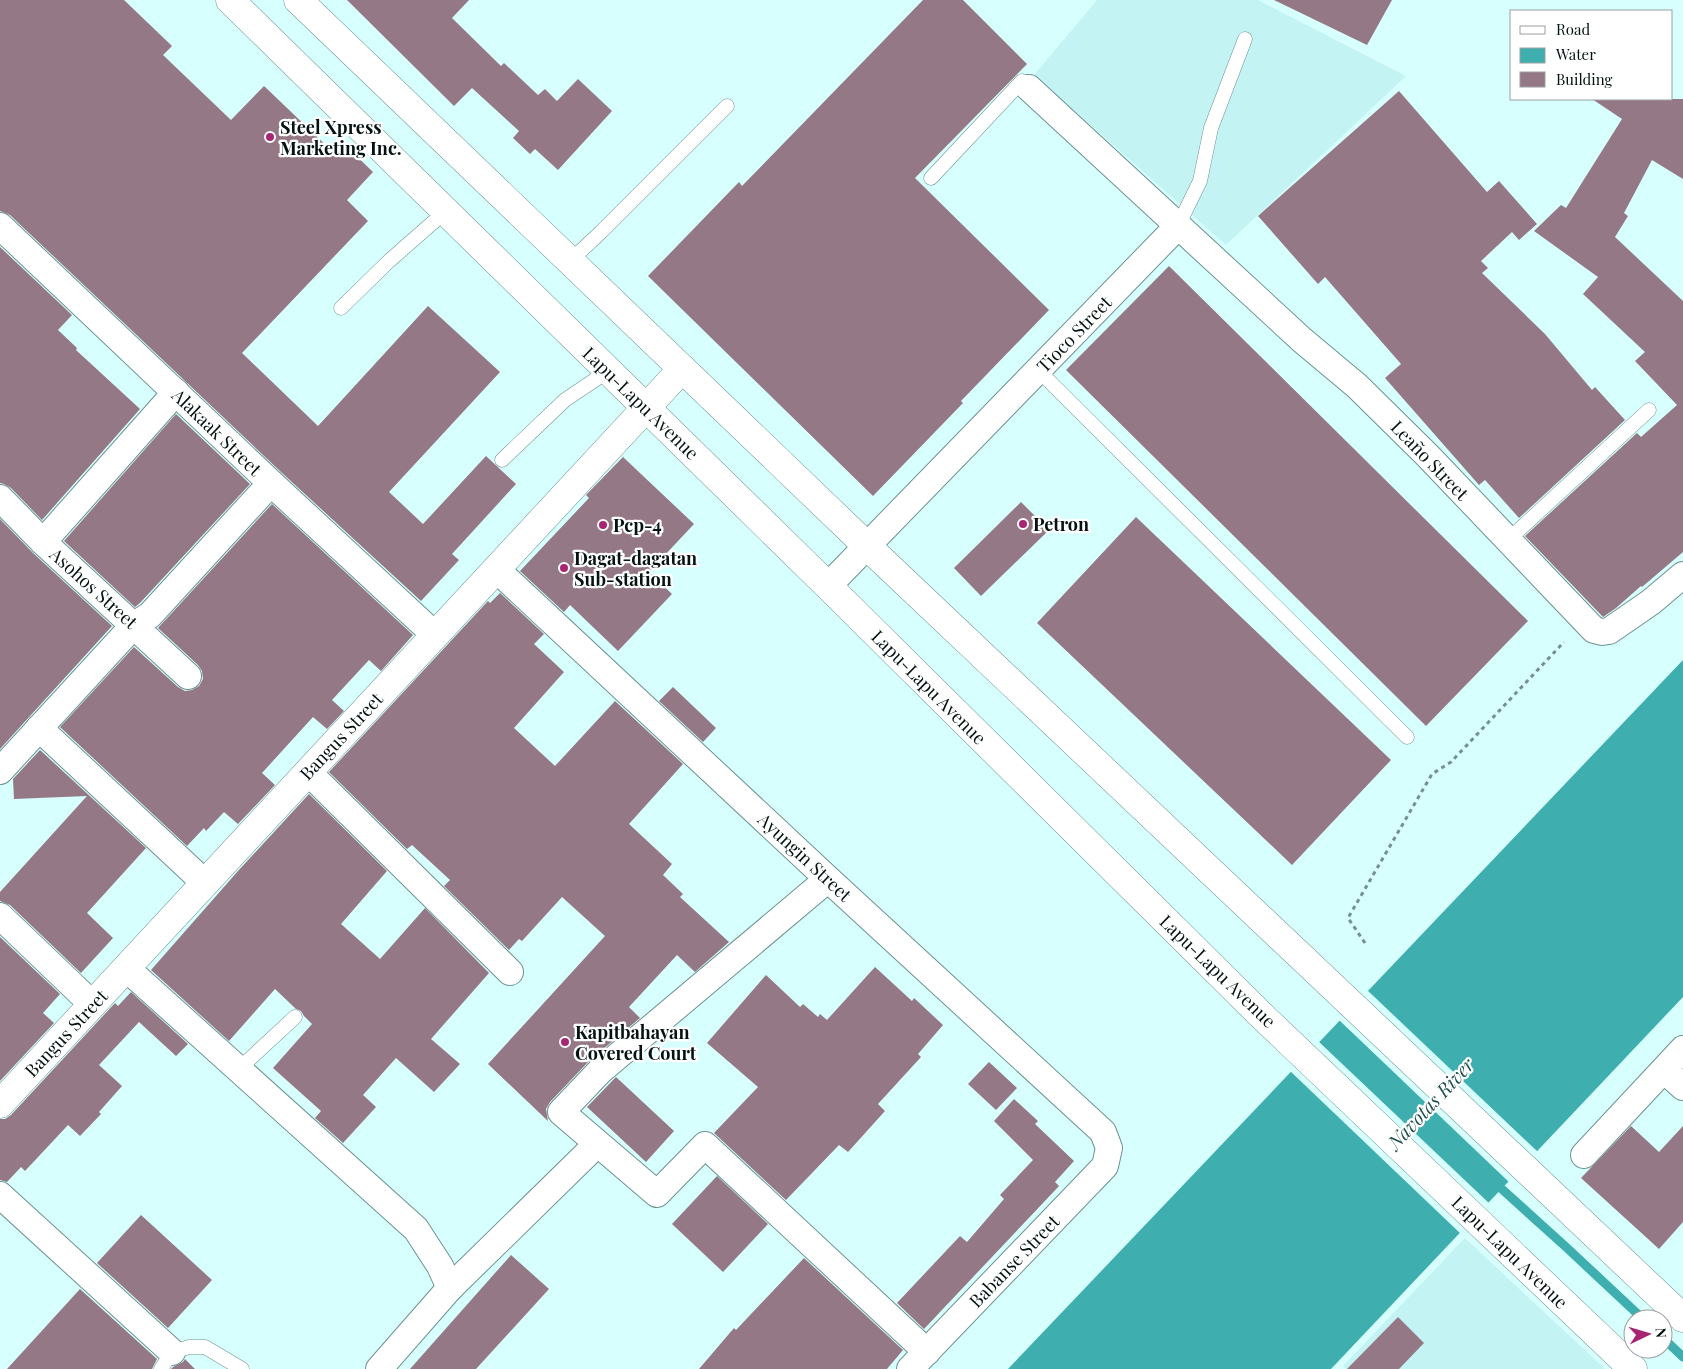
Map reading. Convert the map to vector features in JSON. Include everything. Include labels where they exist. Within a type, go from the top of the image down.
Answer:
[{"type":"main road","name":"Lapu-Lapu Avenue","points":[[230,0],[828,586],[1273,1026],[1634,1369]]},
{"type":"main road","points":[[298,0],[868,547],[1683,1318]]},
{"type":"main road","name":"Bangus Street","points":[[0,1104],[682,369]]},
{"type":"street","points":[[1029,88],[1178,226]]},
{"type":"street","name":"Alakaak Street","points":[[0,226],[271,484],[435,635]]},
{"type":"street","name":"Tioco Street","points":[[828,586],[1178,226]]},
{"type":"street","name":"Leaño Street","points":[[1178,226],[1302,340],[1357,386],[1594,630],[1609,631],[1651,602],[1683,575]]},
{"type":"street","points":[[43,542],[176,392]]},
{"type":"street","points":[[0,770],[134,625],[150,615],[271,484]]},
{"type":"street","name":"Asohos Street","points":[[0,498],[43,542],[188,676]]},
{"type":"street","name":"Ayungin Street","points":[[496,569],[828,879],[1103,1132],[1109,1148]]},
{"type":"street","points":[[39,728],[205,883]]},
{"type":"street","points":[[308,772],[510,972]]},
{"type":"street","points":[[828,879],[600,1071],[561,1112],[657,1194],[705,1145],[919,1360]]},
{"type":"street","points":[[0,916],[92,1004]]},
{"type":"street","points":[[126,968],[416,1229],[440,1266],[450,1288]]},
{"type":"street","points":[[1584,1155],[1683,1048]]},
{"type":"street","points":[[1664,1070],[1683,1087]]},
{"type":"street","points":[[379,1369],[450,1288],[597,1144]]},
{"type":"street","name":"Babanse Street","points":[[919,1360],[1105,1166],[1109,1148]]},
{"type":"street","points":[[0,1195],[166,1361]]},
{"type":"lane","points":[[1178,226],[1200,181],[1211,128],[1245,39]]},
{"type":"lane","points":[[931,178],[1022,81],[1029,88]]},
{"type":"lane","points":[[570,261],[727,106]]},
{"type":"lane","points":[[341,308],[389,261],[446,211]]},
{"type":"lane","points":[[502,460],[565,400],[608,371]]},
{"type":"lane","points":[[1039,371],[1407,737]]},
{"type":"lane","points":[[1508,540],[1649,410]]},
{"type":"lane","points":[[239,1069],[295,1017]]},
{"type":"lane","points":[[166,1361],[189,1347],[205,1347],[242,1369]]},
{"type":"path","points":[[1365,943],[1348,918],[1432,774],[1452,762],[1584,621]]},
{"type":"shaded area","points":[[1097,0],[1258,0],[1406,76],[1226,245],[1034,75]]},
{"type":"shaded area","points":[[1465,1238],[1605,1369],[1346,1369],[1343,1366]]},
{"type":"water","name":"Navotas River","points":[[1683,660],[1683,997],[1331,1369],[1008,1369]]},
{"type":"pier","points":[[1366,989],[1539,1153],[1511,1184],[1338,1019]]},
{"type":"pier","points":[[1317,1040],[1491,1205],[1462,1235],[1289,1070]]},
{"type":"building","points":[[0,0],[124,0],[172,46],[163,55],[231,120],[264,86],[331,150],[340,140],[373,172],[347,200],[368,221],[242,353],[318,426],[428,306],[500,372],[389,492],[423,524],[486,456],[516,484],[452,554],[459,560],[421,601],[281,472],[10,215],[0,211]]},
{"type":"building","points":[[347,0],[469,0],[452,18],[501,66],[504,63],[538,95],[545,89],[557,101],[578,79],[612,111],[558,170],[535,149],[530,154],[513,138],[519,131],[472,88],[454,106]]},
{"type":"building","points":[[923,0],[963,0],[1027,64],[915,178],[1049,310],[873,496],[648,276],[739,182],[742,186]]},
{"type":"building","points":[[1274,0],[1392,0],[1367,45]]},
{"type":"building","points":[[1399,91],[1487,192],[1499,181],[1537,224],[1519,240],[1512,232],[1481,261],[1488,268],[1482,273],[1545,334],[1592,390],[1595,387],[1625,420],[1519,518],[1485,480],[1479,485],[1385,378],[1401,364],[1325,277],[1318,284],[1258,216]]},
{"type":"building","points":[[1683,99],[1683,179],[1652,160],[1624,213],[1628,216],[1615,237],[1683,301],[1683,552],[1603,617],[1525,536],[1637,433],[1641,437],[1677,405],[1635,361],[1645,352],[1583,294],[1598,277],[1534,231],[1561,205],[1566,208],[1622,119],[1594,100]]},
{"type":"building","points":[[0,247],[72,315],[58,330],[77,348],[76,350],[140,409],[42,520],[11,488],[0,483]]},
{"type":"building","points":[[1169,266],[1528,621],[1426,726],[1066,370]]},
{"type":"building","points":[[176,414],[250,484],[135,607],[64,541]]},
{"type":"building","points":[[623,457],[694,524],[649,572],[672,594],[618,651],[570,605],[564,612],[520,571],[589,498],[586,495]]},
{"type":"building","points":[[1021,502],[1049,530],[981,596],[954,568]]},
{"type":"building","points":[[272,504],[413,635],[381,671],[369,660],[332,700],[344,711],[327,729],[313,717],[262,773],[275,785],[238,824],[224,812],[206,831],[204,828],[187,846],[60,727],[134,647],[178,687],[185,691],[199,686],[203,679],[202,671],[198,665],[158,628]]},
{"type":"building","points":[[1136,517],[1391,760],[1292,865],[1037,623]]},
{"type":"building","points":[[0,519],[33,553],[112,626],[0,749]]},
{"type":"building","points":[[500,593],[544,634],[534,644],[564,672],[514,728],[555,766],[615,701],[683,764],[629,824],[672,864],[663,875],[683,894],[680,897],[729,942],[695,972],[677,955],[629,1007],[640,1018],[589,1061],[550,1102],[546,1109],[548,1121],[488,1064],[605,936],[562,897],[522,941],[519,939],[509,950],[444,886],[450,880],[412,845],[407,849],[329,772],[488,601],[490,603]]},
{"type":"building","points":[[673,687],[716,728],[703,742],[659,701]]},
{"type":"building","points":[[40,750],[146,848],[87,913],[113,938],[81,973],[10,905],[0,901],[0,892],[87,796],[14,799],[13,779]]},
{"type":"building","points":[[309,794],[387,871],[341,924],[380,959],[425,908],[489,973],[431,1039],[460,1064],[434,1092],[396,1058],[363,1095],[376,1107],[343,1143],[315,1118],[321,1111],[273,1068],[312,1024],[301,1011],[296,1009],[275,989],[229,1041],[151,970]]},
{"type":"building","points":[[0,937],[60,994],[43,1013],[54,1023],[0,1081]]},
{"type":"building","points":[[875,967],[912,1001],[914,998],[943,1025],[918,1054],[921,1057],[878,1104],[885,1111],[848,1152],[839,1145],[786,1200],[714,1133],[758,1087],[707,1043],[766,975],[800,1007],[803,1004],[818,1017],[820,1014],[827,1020]]},
{"type":"building","points":[[131,992],[188,1044],[176,1056],[139,1022],[99,1065],[122,1086],[99,1112],[101,1114],[80,1136],[68,1125],[25,1171],[21,1167],[7,1182],[0,1180],[0,1119],[5,1119],[11,1115],[115,1003],[118,1006]]},
{"type":"building","points":[[989,1062],[1017,1088],[996,1110],[968,1084]]},
{"type":"building","points":[[616,1077],[674,1131],[646,1162],[587,1107]]},
{"type":"building","points":[[1014,1099],[1038,1121],[1035,1124],[1074,1161],[1055,1182],[1059,1186],[924,1329],[897,1303],[960,1236],[967,1242],[1004,1199],[1000,1195],[1033,1160],[994,1121]]},
{"type":"building","points":[[1631,1126],[1659,1152],[1683,1126],[1683,1222],[1659,1249],[1581,1178]]},
{"type":"building","points":[[717,1176],[768,1224],[723,1272],[672,1224]]},
{"type":"building","points":[[141,1215],[212,1280],[168,1328],[97,1263]]},
{"type":"building","points":[[511,1255],[549,1289],[476,1369],[410,1369]]},
{"type":"building","points":[[804,1258],[903,1350],[887,1369],[699,1369],[734,1328],[736,1330]]},
{"type":"building","points":[[80,1289],[157,1359],[152,1369],[7,1369]]},
{"type":"building","points":[[1398,1317],[1424,1343],[1399,1369],[1347,1369]]},
{"type":"building","points":[[185,1359],[195,1369],[171,1369],[183,1362]]},
{"type":"waterway","points":[[1494,1182],[1632,1309]]},
{"type":"waterway","points":[[1673,1348],[1683,1357]]},
{"type":"place","name":"Steel Xpress Marketing Inc.","points":[[270,137]]},
{"type":"place","name":"Petron","points":[[1023,524]]},
{"type":"place","name":"Pcp-4","points":[[603,525]]},
{"type":"place","name":"Dagat-dagatan Sub-station","points":[[564,568]]},
{"type":"place","name":"Kapitbahayan Covered Court","points":[[565,1042]]}]
